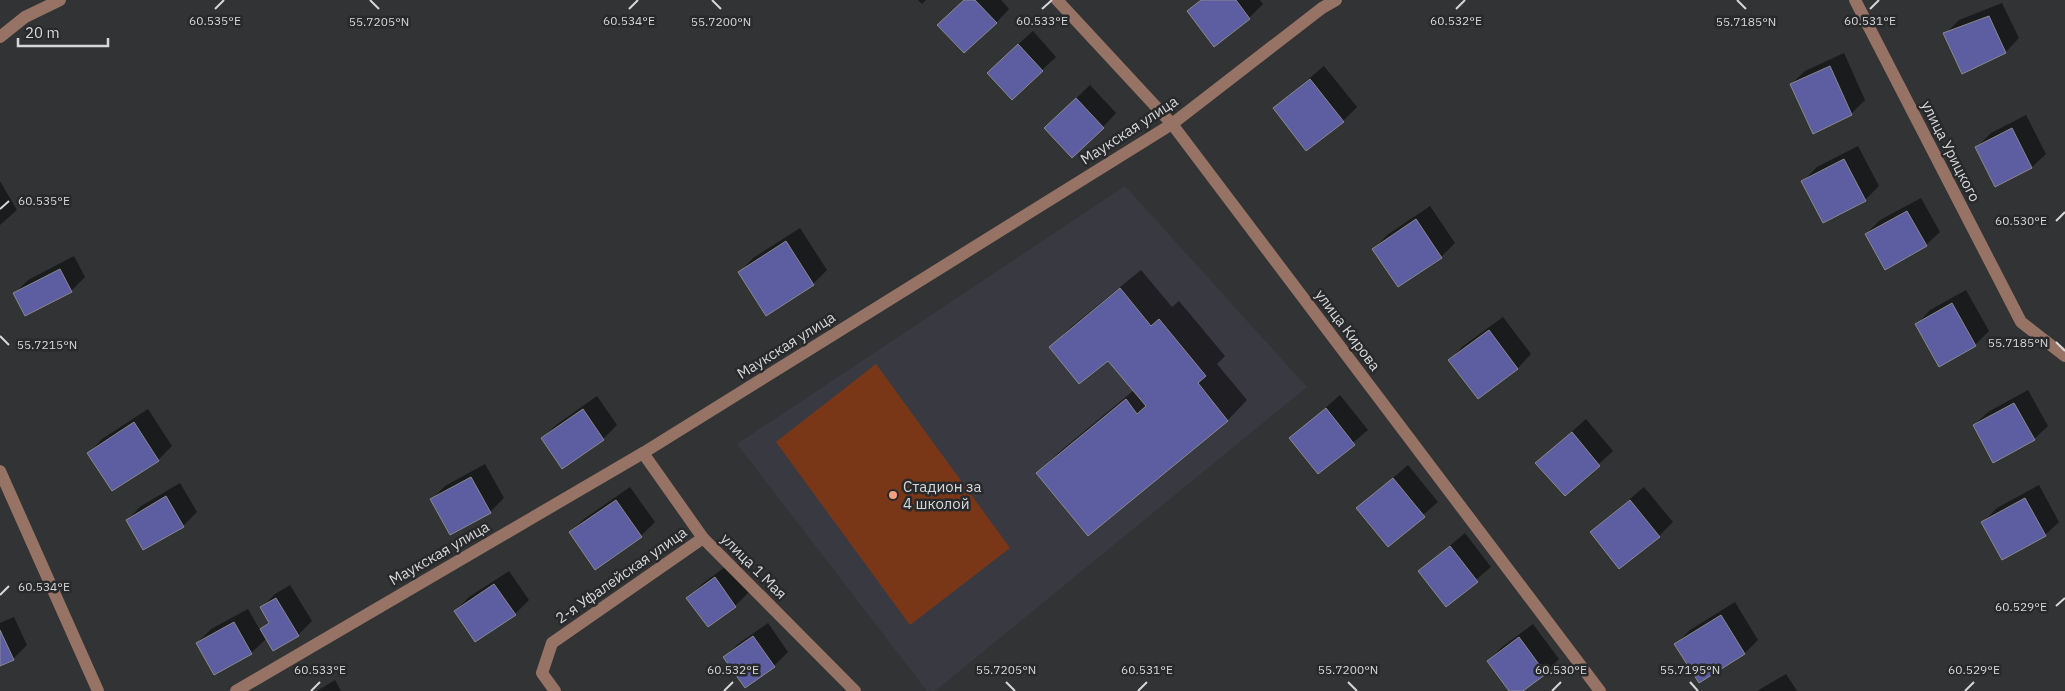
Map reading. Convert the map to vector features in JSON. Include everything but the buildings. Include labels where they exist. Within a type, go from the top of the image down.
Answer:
[{"type":"street","points":[[0,37],[25,17],[60,0]]},
{"type":"street","name":"улица Кирова","points":[[1057,0],[1172,124],[1600,691]]},
{"type":"street","name":"Маукская улица","points":[[236,691],[643,453],[1172,124],[1322,8],[1336,0]]},
{"type":"street","name":"улица Урицкого","points":[[1855,0],[2021,322],[2065,356]]},
{"type":"street","name":"улица 1 Мая","points":[[643,453],[703,538],[855,691]]},
{"type":"street","points":[[0,471],[98,691]]},
{"type":"street","name":"2-я Уфалейская улица","points":[[555,691],[542,674],[552,643],[703,538]]},
{"type":"shaded area","points":[[1125,186],[1307,387],[935,691],[927,691],[737,444]]},
{"type":"shaded area","name":"Стадион за 4 школой","points":[[876,364],[1010,548],[910,625],[776,442]]},
{"type":"place","name":"Стадион за 4 школой","points":[[893,495]]}]
